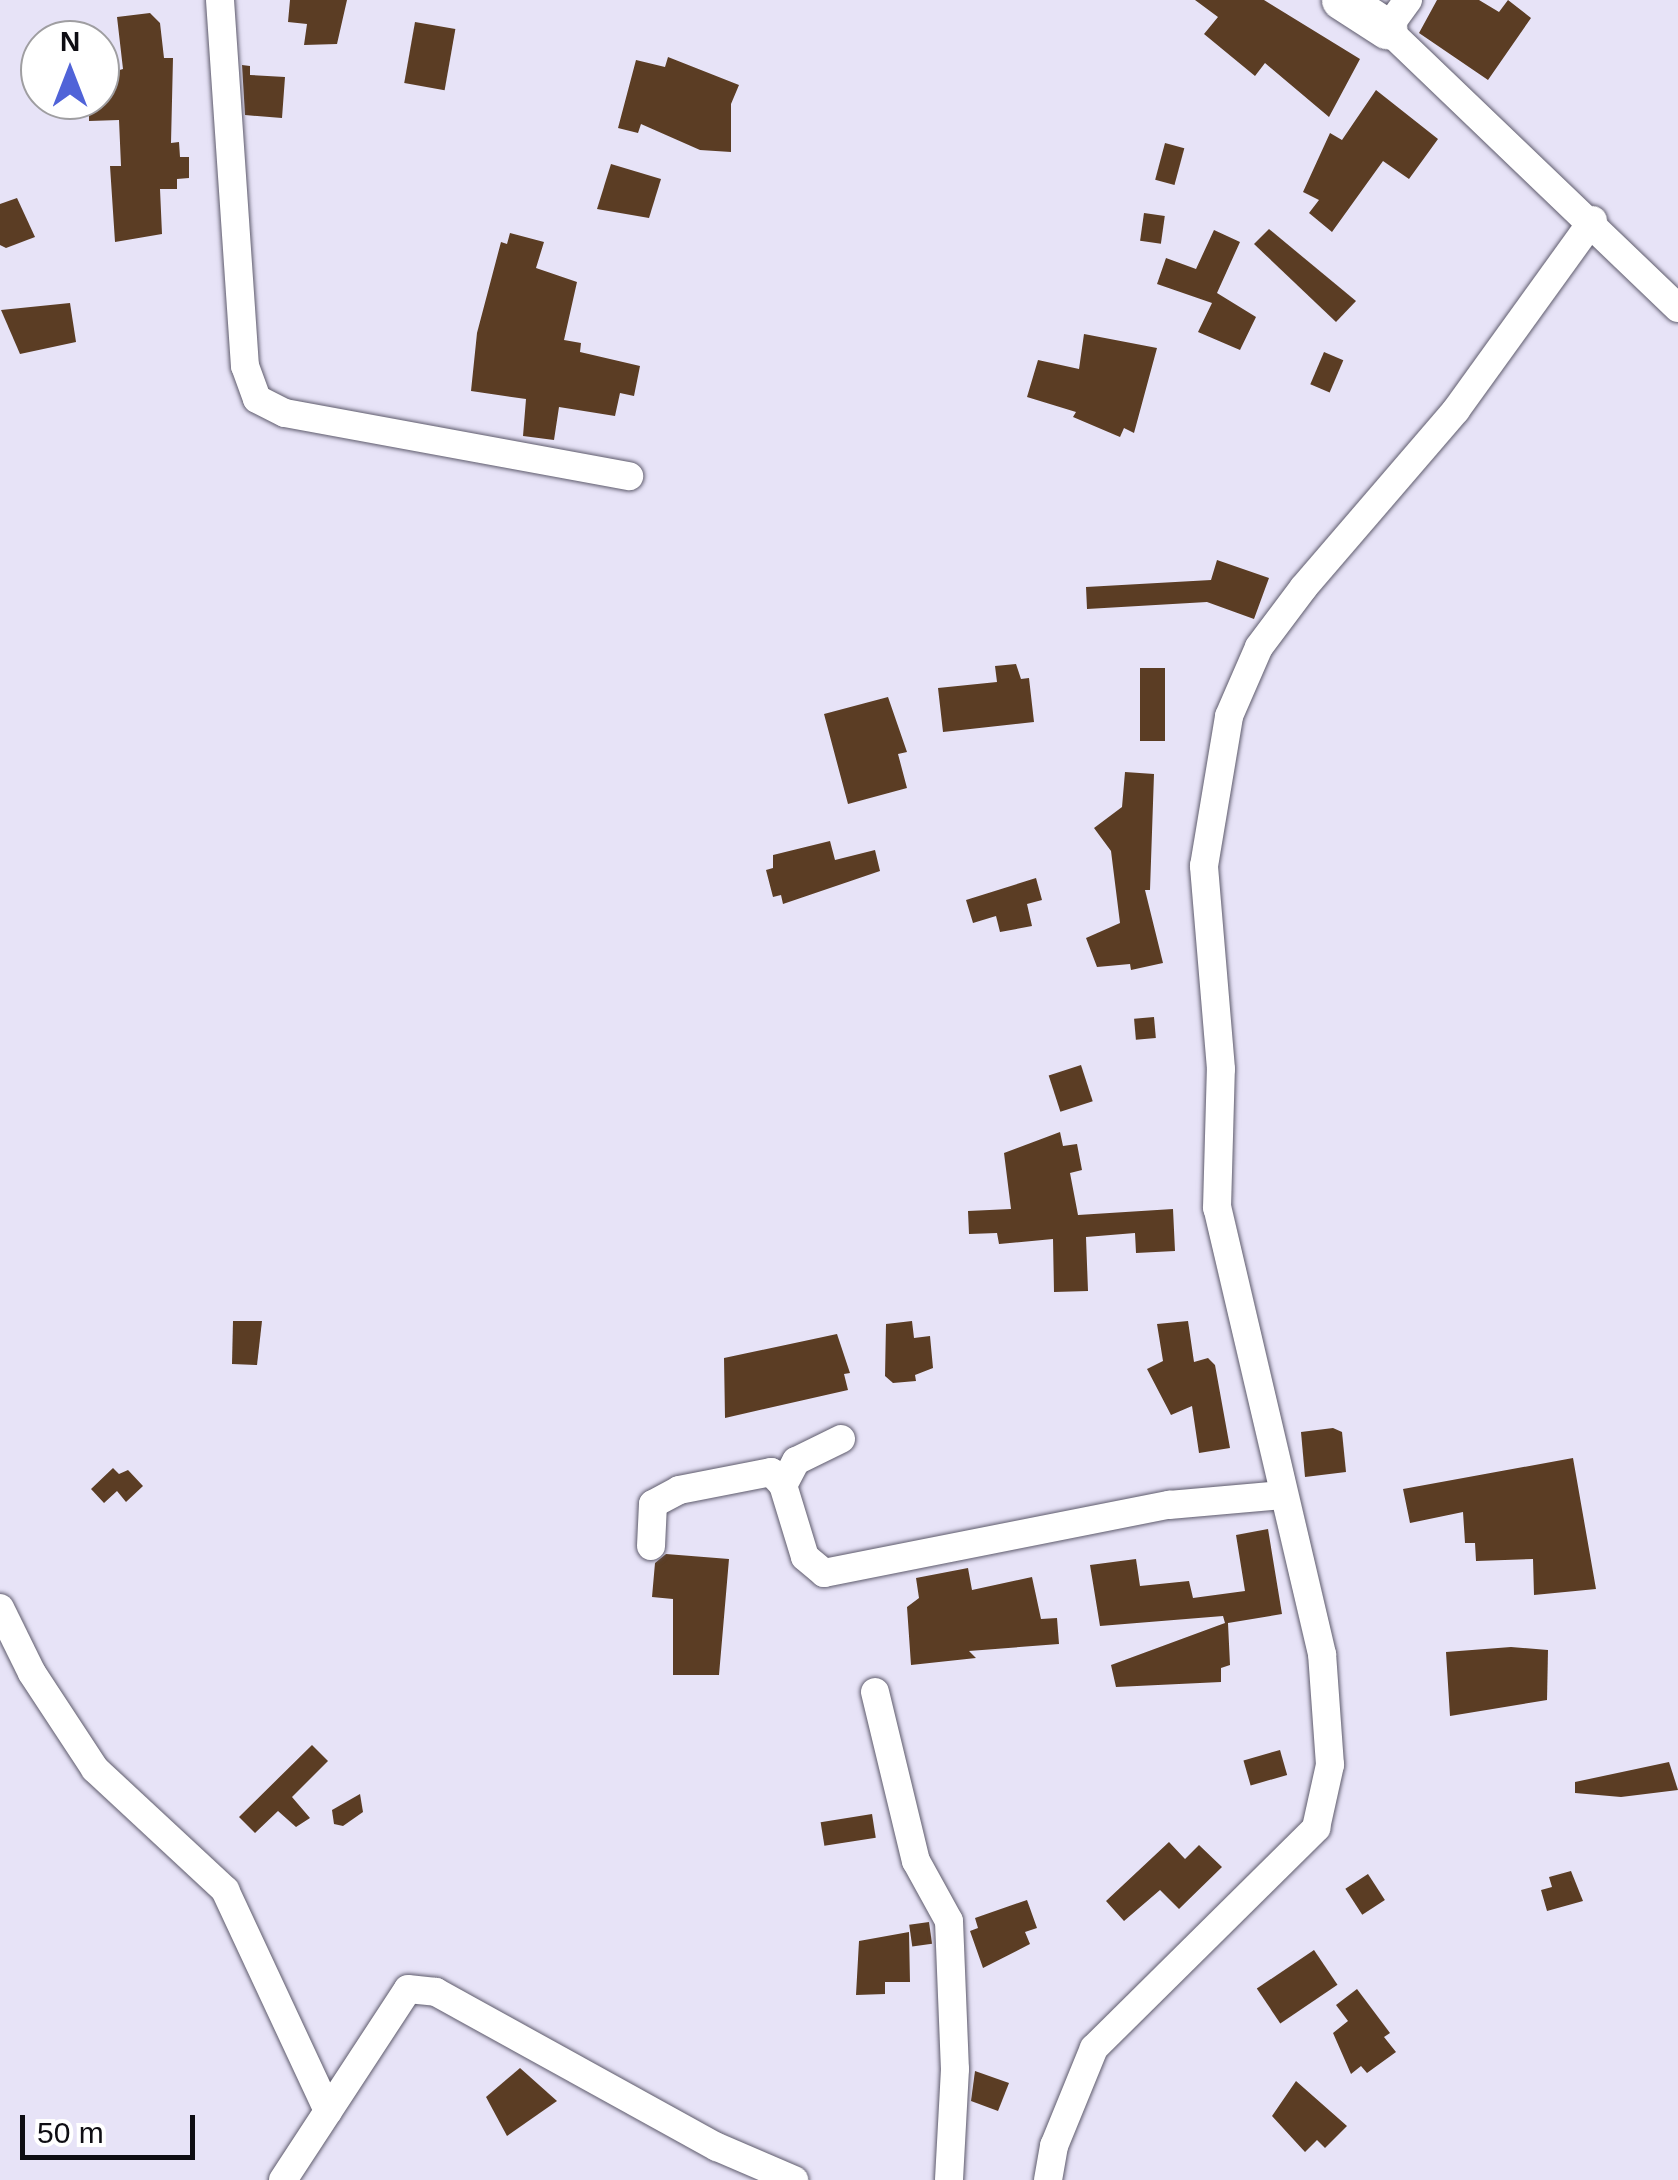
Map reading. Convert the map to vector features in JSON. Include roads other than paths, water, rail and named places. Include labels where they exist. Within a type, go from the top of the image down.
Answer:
[{"type":"street","points":[[220,0],[243,347],[257,399],[285,413],[630,476]]},
{"type":"street","points":[[1342,0],[1398,14],[1678,308]]},
{"type":"street","points":[[1048,2180],[1054,2146],[1094,2048],[1316,1828],[1325,1802],[1330,1717],[1322,1654],[1217,1208],[1221,1070],[1204,866],[1229,716],[1260,648],[1292,602],[1456,410],[1593,220]]},
{"type":"street","points":[[783,1485],[796,1461],[840,1438]]},
{"type":"street","points":[[651,1546],[653,1504],[679,1490],[771,1472],[783,1485],[804,1556],[824,1573],[1169,1505],[1283,1495]]},
{"type":"street","points":[[0,1608],[32,1673],[95,1769],[224,1890],[328,2110]]},
{"type":"street","points":[[874,1692],[916,1860],[949,1921],[955,2070],[949,2180]]},
{"type":"street","points":[[283,2180],[408,1989],[436,1992],[718,2147],[794,2180]]}]
